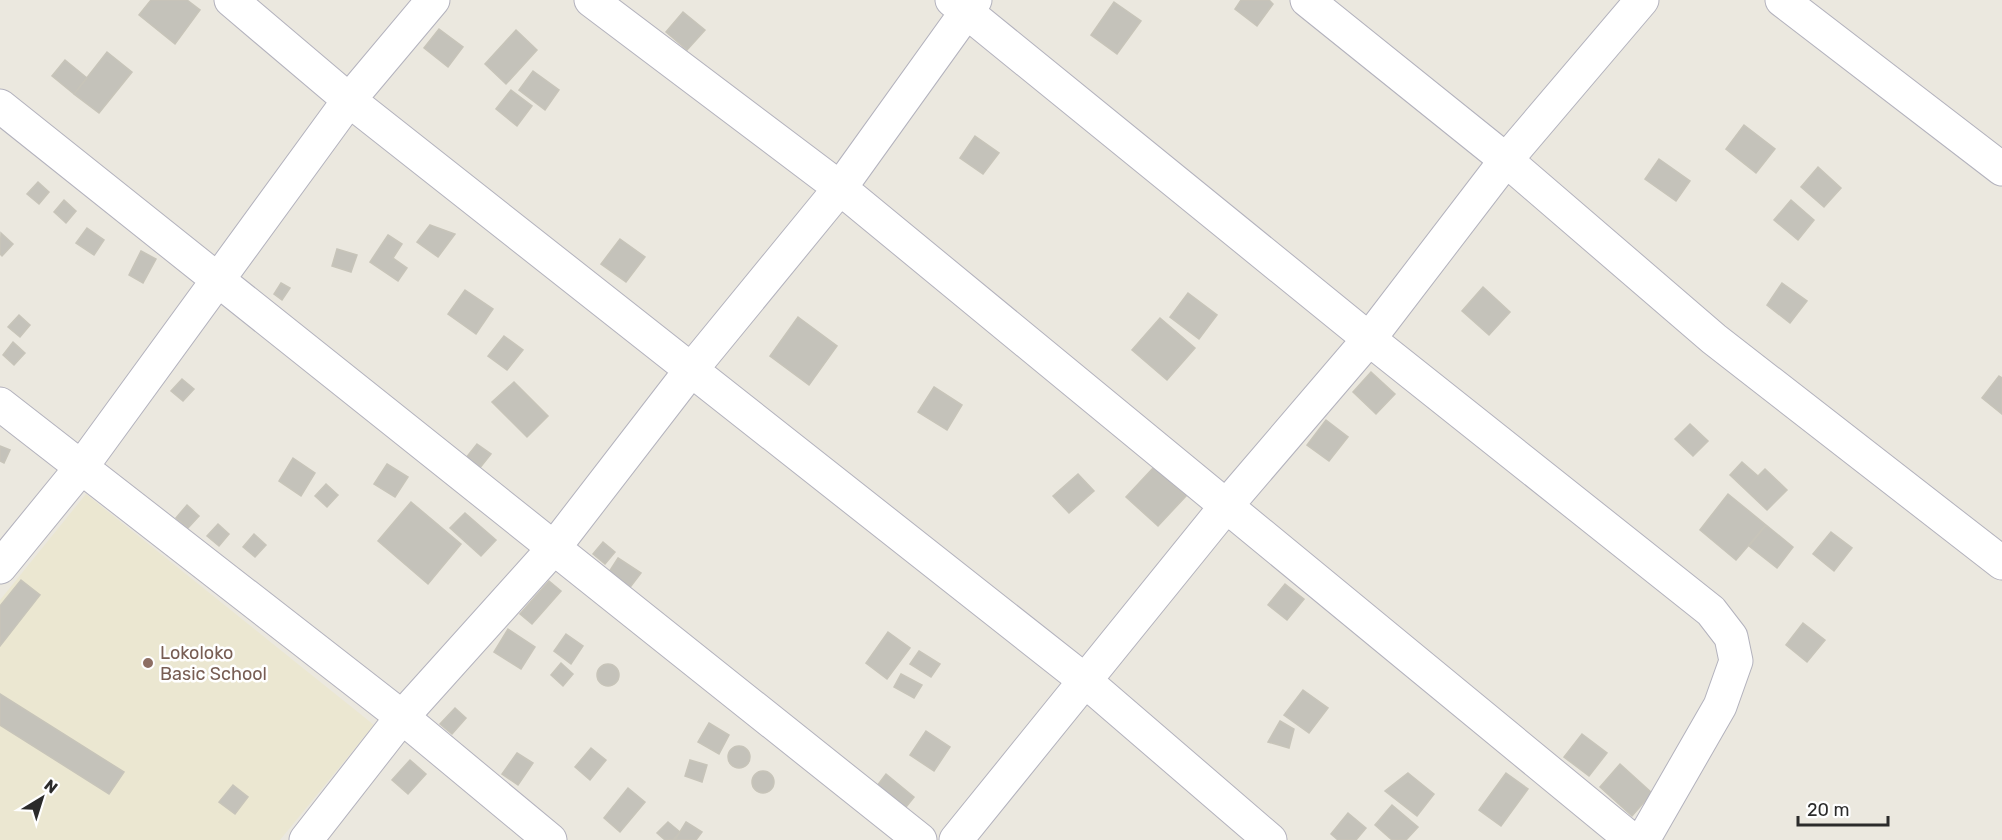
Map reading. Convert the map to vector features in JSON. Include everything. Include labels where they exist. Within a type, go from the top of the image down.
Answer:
[{"type":"street","points":[[231,0],[349,100],[1083,679],[1270,840]]},
{"type":"street","points":[[0,567],[80,469],[349,100],[433,0]]},
{"type":"street","points":[[591,0],[840,188],[1632,840]]},
{"type":"street","points":[[1307,0],[1506,160],[1714,339],[2002,563]]},
{"type":"street","points":[[956,840],[1083,679],[1227,505],[1369,339],[1506,160],[1642,0]]},
{"type":"street","points":[[1782,0],[2002,169]]},
{"type":"street","points":[[306,840],[402,717],[553,549],[691,370],[840,188],[964,4],[1369,339],[1712,611],[1731,637],[1736,661],[1720,706],[1643,840]]},
{"type":"street","points":[[0,106],[920,840]]},
{"type":"street","points":[[0,405],[402,717],[550,840]]},
{"type":"shaded area","name":"Lokoloko Basic School","points":[[86,494],[374,725],[280,840],[0,840],[0,600]]},
{"type":"building","points":[[151,0],[187,0],[200,10],[175,44],[139,15]]},
{"type":"building","points":[[1241,0],[1269,0],[1273,4],[1257,26],[1235,9]]},
{"type":"building","points":[[1114,2],[1141,21],[1117,54],[1091,35]]},
{"type":"building","points":[[683,12],[705,30],[687,50],[666,32]]},
{"type":"building","points":[[439,29],[463,47],[448,67],[424,48]]},
{"type":"building","points":[[516,30],[537,50],[506,84],[485,64]]},
{"type":"building","points":[[107,52],[132,72],[99,113],[74,94]]},
{"type":"building","points":[[65,60],[87,78],[74,94],[52,76]]},
{"type":"building","points":[[533,71],[559,90],[545,110],[519,90]]},
{"type":"building","points":[[511,90],[532,106],[517,126],[496,109]]},
{"type":"building","points":[[1744,125],[1775,149],[1756,173],[1726,149]]},
{"type":"building","points":[[975,136],[999,153],[983,174],[960,158]]},
{"type":"building","points":[[1659,159],[1690,181],[1676,201],[1645,179]]},
{"type":"building","points":[[1818,167],[1841,188],[1824,207],[1801,187]]},
{"type":"building","points":[[38,182],[49,192],[39,204],[27,194]]},
{"type":"building","points":[[64,200],[76,211],[66,223],[54,212]]},
{"type":"building","points":[[1791,200],[1814,220],[1798,240],[1774,220]]},
{"type":"building","points":[[430,225],[455,234],[438,257],[417,242]]},
{"type":"building","points":[[87,228],[104,240],[94,255],[76,243]]},
{"type":"building","points":[[1,233],[13,244],[2,256],[0,254]]},
{"type":"building","points":[[388,235],[402,244],[393,258],[407,268],[398,281],[370,262]]},
{"type":"building","points":[[620,239],[645,257],[626,282],[601,264]]},
{"type":"building","points":[[337,249],[357,255],[351,272],[332,266]]},
{"type":"building","points":[[141,251],[156,259],[143,283],[129,275]]},
{"type":"building","points":[[281,283],[290,288],[282,300],[274,294]]},
{"type":"building","points":[[1782,283],[1807,301],[1790,323],[1767,305]]},
{"type":"building","points":[[1483,287],[1510,312],[1489,335],[1462,311]]},
{"type":"building","points":[[465,290],[493,309],[476,334],[448,314]]},
{"type":"building","points":[[1188,293],[1217,315],[1199,339],[1170,317]]},
{"type":"building","points":[[19,315],[30,325],[20,337],[8,327]]},
{"type":"building","points":[[798,317],[837,346],[809,385],[770,356]]},
{"type":"building","points":[[1160,318],[1195,348],[1167,380],[1132,350]]},
{"type":"building","points":[[504,336],[523,350],[507,370],[488,356]]},
{"type":"building","points":[[13,342],[25,353],[14,365],[3,355]]},
{"type":"building","points":[[1371,372],[1395,394],[1376,414],[1353,392]]},
{"type":"building","points":[[1999,376],[2002,378],[2002,414],[1982,398]]},
{"type":"building","points":[[182,379],[194,389],[183,401],[171,391]]},
{"type":"building","points":[[514,382],[548,416],[527,437],[492,402]]},
{"type":"building","points":[[934,387],[962,405],[947,430],[918,412]]},
{"type":"building","points":[[1326,420],[1348,437],[1329,461],[1307,445]]},
{"type":"building","points":[[1690,424],[1708,441],[1693,456],[1675,439]]},
{"type":"building","points":[[477,444],[491,454],[479,469],[465,459]]},
{"type":"building","points":[[0,446],[10,450],[4,463],[0,461]]},
{"type":"building","points":[[293,458],[315,473],[301,496],[279,481]]},
{"type":"building","points":[[1742,462],[1758,476],[1765,469],[1787,490],[1767,510],[1730,475]]},
{"type":"building","points":[[387,464],[408,477],[395,497],[374,484]]},
{"type":"building","points":[[1154,467],[1186,496],[1158,526],[1126,497]]},
{"type":"building","points":[[1078,474],[1094,491],[1069,513],[1053,496]]},
{"type":"building","points":[[326,484],[338,495],[327,507],[315,496]]},
{"type":"building","points":[[1728,494],[1766,525],[1736,560],[1700,530]]},
{"type":"building","points":[[411,502],[461,544],[428,584],[378,541]]},
{"type":"building","points":[[187,505],[199,516],[188,528],[176,518]]},
{"type":"building","points":[[465,513],[496,540],[481,556],[450,528]]},
{"type":"building","points":[[218,524],[229,534],[219,546],[207,536]]},
{"type":"building","points":[[1766,525],[1793,547],[1777,568],[1749,546]]},
{"type":"building","points":[[1831,532],[1852,548],[1834,571],[1813,554]]},
{"type":"building","points":[[254,534],[266,545],[255,557],[243,547]]},
{"type":"building","points":[[603,542],[615,552],[605,564],[593,554]]},
{"type":"building","points":[[618,558],[641,573],[628,590],[607,575]]},
{"type":"building","points":[[21,580],[40,595],[0,646],[0,606]]},
{"type":"building","points":[[549,581],[561,591],[532,624],[520,614]]},
{"type":"building","points":[[1285,584],[1304,599],[1287,620],[1268,605]]},
{"type":"building","points":[[1803,623],[1825,640],[1807,662],[1786,645]]},
{"type":"building","points":[[508,629],[535,647],[521,669],[494,652]]},
{"type":"building","points":[[888,632],[910,648],[887,679],[866,663]]},
{"type":"building","points":[[566,634],[583,646],[571,664],[554,651]]},
{"type":"building","points":[[919,651],[940,664],[931,677],[910,664]]},
{"type":"building","points":[[561,663],[573,674],[563,686],[551,675]]},
{"type":"building","points":[[608,664],[616,667],[619,675],[616,683],[608,686],[600,683],[597,675],[600,667]]},
{"type":"building","points":[[901,674],[922,685],[914,698],[894,687]]},
{"type":"building","points":[[1303,690],[1328,708],[1309,733],[1284,715]]},
{"type":"building","points":[[0,694],[124,772],[109,794],[0,725]]},
{"type":"building","points":[[455,708],[466,718],[452,734],[440,724]]},
{"type":"building","points":[[1280,721],[1294,729],[1289,748],[1268,742]]},
{"type":"building","points":[[709,723],[729,735],[719,754],[698,742]]},
{"type":"building","points":[[926,731],[950,747],[934,771],[910,755]]},
{"type":"building","points":[[1582,734],[1607,753],[1589,776],[1564,757]]},
{"type":"building","points":[[739,746],[747,749],[750,757],[747,765],[739,768],[731,765],[728,757],[731,749]]},
{"type":"building","points":[[591,748],[606,760],[590,780],[575,767]]},
{"type":"building","points":[[517,753],[533,763],[518,785],[502,774]]},
{"type":"building","points":[[410,760],[426,774],[408,794],[392,780]]},
{"type":"building","points":[[690,760],[707,765],[702,782],[685,776]]},
{"type":"building","points":[[1620,764],[1652,793],[1632,816],[1600,787]]},
{"type":"building","points":[[763,771],[771,774],[774,782],[771,790],[763,793],[755,790],[752,782],[755,774]]},
{"type":"building","points":[[1408,773],[1434,794],[1417,816],[1385,791]]},
{"type":"building","points":[[1506,773],[1528,789],[1501,826],[1479,810]]},
{"type":"building","points":[[886,774],[914,797],[898,817],[870,795]]},
{"type":"building","points":[[233,785],[248,797],[235,814],[219,802]]},
{"type":"building","points":[[628,788],[645,802],[620,832],[604,818]]},
{"type":"building","points":[[1392,805],[1418,827],[1406,840],[1392,840],[1375,825]]},
{"type":"building","points":[[1348,813],[1366,828],[1356,840],[1338,840],[1331,834]]},
{"type":"building","points":[[668,822],[680,832],[673,840],[665,840],[657,833]]},
{"type":"building","points":[[686,822],[702,832],[696,840],[675,840]]},
{"type":"place","name":"Lokoloko Basic School","points":[[148,663]]}]
